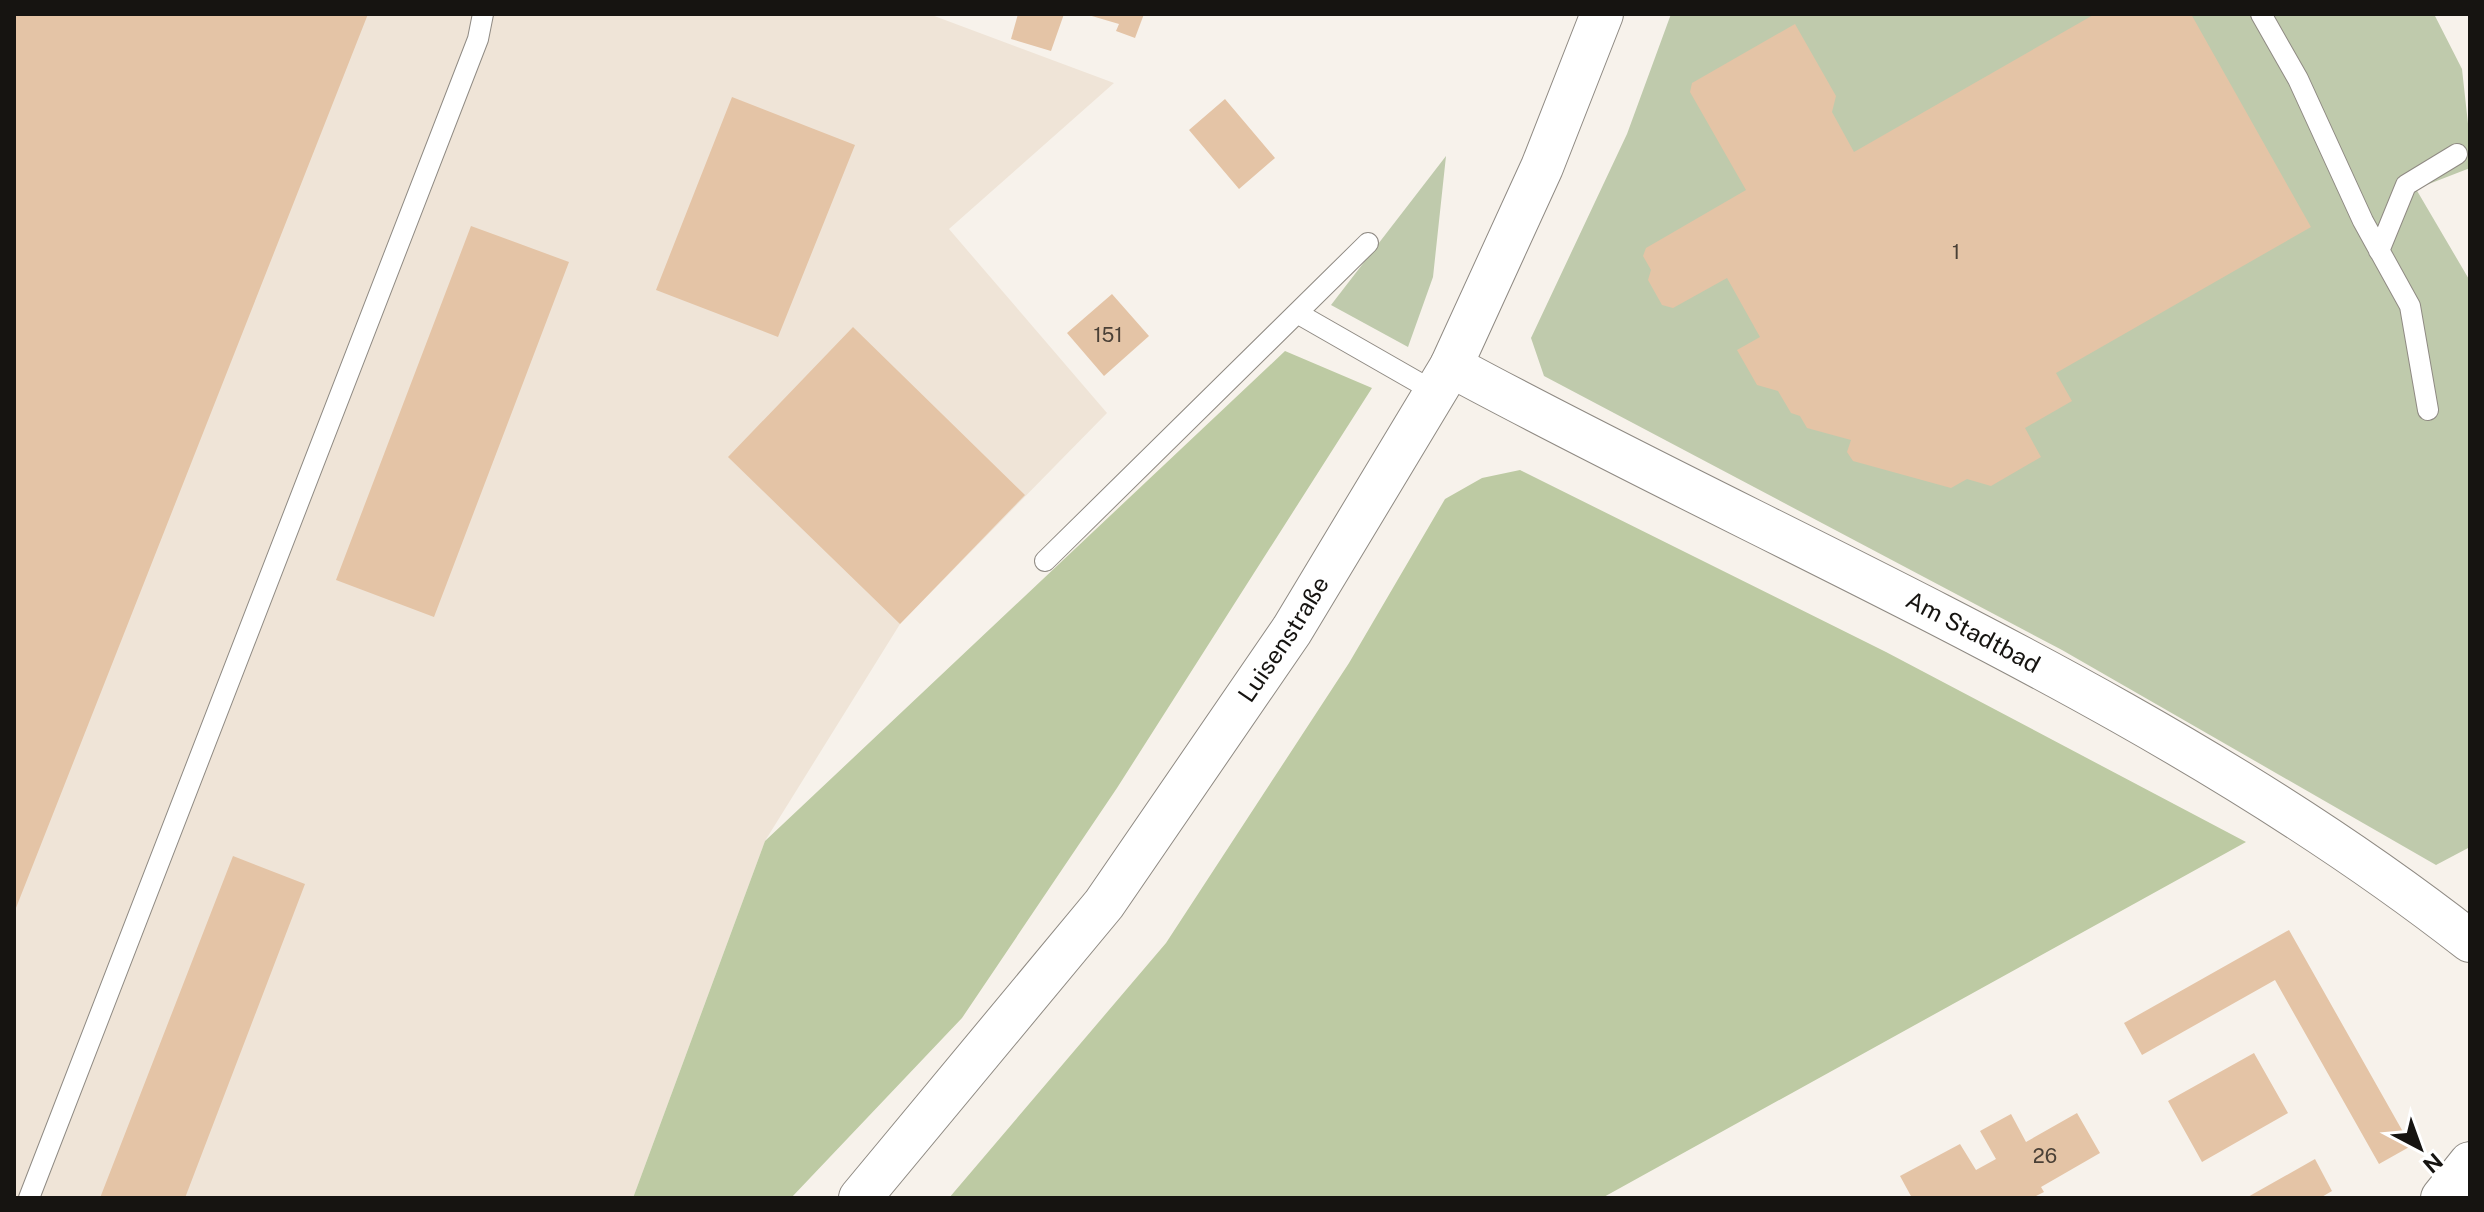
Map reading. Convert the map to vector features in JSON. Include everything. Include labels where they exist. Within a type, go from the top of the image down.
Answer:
[{"type":"street","name":"Luisenstraße","points":[[860,1198],[1104,904],[1292,630],[1443,379],[1542,167],[1602,14]]},
{"type":"street","name":"Am Stadtbad","points":[[1443,379],[1555,422],[2118,709],[2272,803],[2411,895],[2470,941]]},
{"type":"street","points":[[2442,1198],[2470,1163]]},
{"type":"lane","points":[[29,1198],[478,39],[483,14]]},
{"type":"lane","points":[[2261,14],[2298,79],[2379,251],[2410,306],[2428,410]]},
{"type":"lane","points":[[2379,251],[2406,185],[2457,154]]},
{"type":"lane","points":[[1045,561],[1368,243]]},
{"type":"lane","points":[[1297,313],[1443,379]]},
{"type":"shaded area","points":[[14,14],[929,14],[1114,83],[949,229],[1107,413],[900,624],[765,841],[633,1198],[14,1198]]},
{"type":"green space","points":[[1671,14],[2434,14],[2462,69],[2470,142],[2470,168],[2416,189],[2470,281],[2470,847],[2436,865],[2062,650],[1544,376],[1531,338],[1627,134]]},
{"type":"green space","points":[[1446,156],[1433,277],[1408,347],[1331,305]]},
{"type":"green space","points":[[1285,351],[1372,388],[1117,788],[962,1018],[791,1198],[633,1198],[765,841]]},
{"type":"green space","points":[[1520,470],[1886,652],[2246,842],[1602,1198],[949,1198],[1166,943],[1349,663],[1445,499],[1482,478]]},
{"type":"building","points":[[14,14],[368,14],[14,913]]},
{"type":"building","points":[[1018,14],[1064,14],[1051,51],[1011,39]]},
{"type":"building","points":[[1085,14],[1144,14],[1135,38],[1116,31],[1119,24]]},
{"type":"building","points":[[2095,14],[2191,14],[2311,227],[2056,373],[2072,401],[2025,428],[2041,457],[1991,486],[1967,479],[1951,488],[1853,461],[1847,452],[1851,440],[1807,428],[1800,416],[1791,413],[1778,391],[1757,385],[1737,350],[1760,337],[1727,278],[1673,308],[1662,305],[1648,280],[1651,270],[1643,256],[1646,248],[1746,190],[1690,92],[1692,83],[1795,24],[1836,96],[1832,112],[1854,152]]},
{"type":"building","points":[[732,97],[855,145],[778,337],[656,290]]},
{"type":"building","points":[[1225,99],[1275,158],[1239,189],[1189,130]]},
{"type":"building","points":[[471,226],[569,262],[434,617],[336,580]]},
{"type":"building","points":[[1112,294],[1149,336],[1104,376],[1067,333]]},
{"type":"building","points":[[853,327],[1025,495],[900,624],[728,457]]},
{"type":"building","points":[[233,856],[305,884],[185,1198],[100,1198]]},
{"type":"building","points":[[2289,930],[2411,1146],[2379,1164],[2275,980],[2142,1055],[2124,1023]]},
{"type":"building","points":[[2254,1053],[2288,1113],[2202,1162],[2168,1101]]},
{"type":"building","points":[[2077,1113],[2100,1153],[2041,1187],[2044,1192],[2032,1198],[1912,1198],[1900,1176],[1960,1144],[1976,1170],[1996,1159],[1980,1131],[2011,1114],[2026,1142]]},
{"type":"building","points":[[2315,1159],[2332,1191],[2320,1198],[2246,1198]]}]
